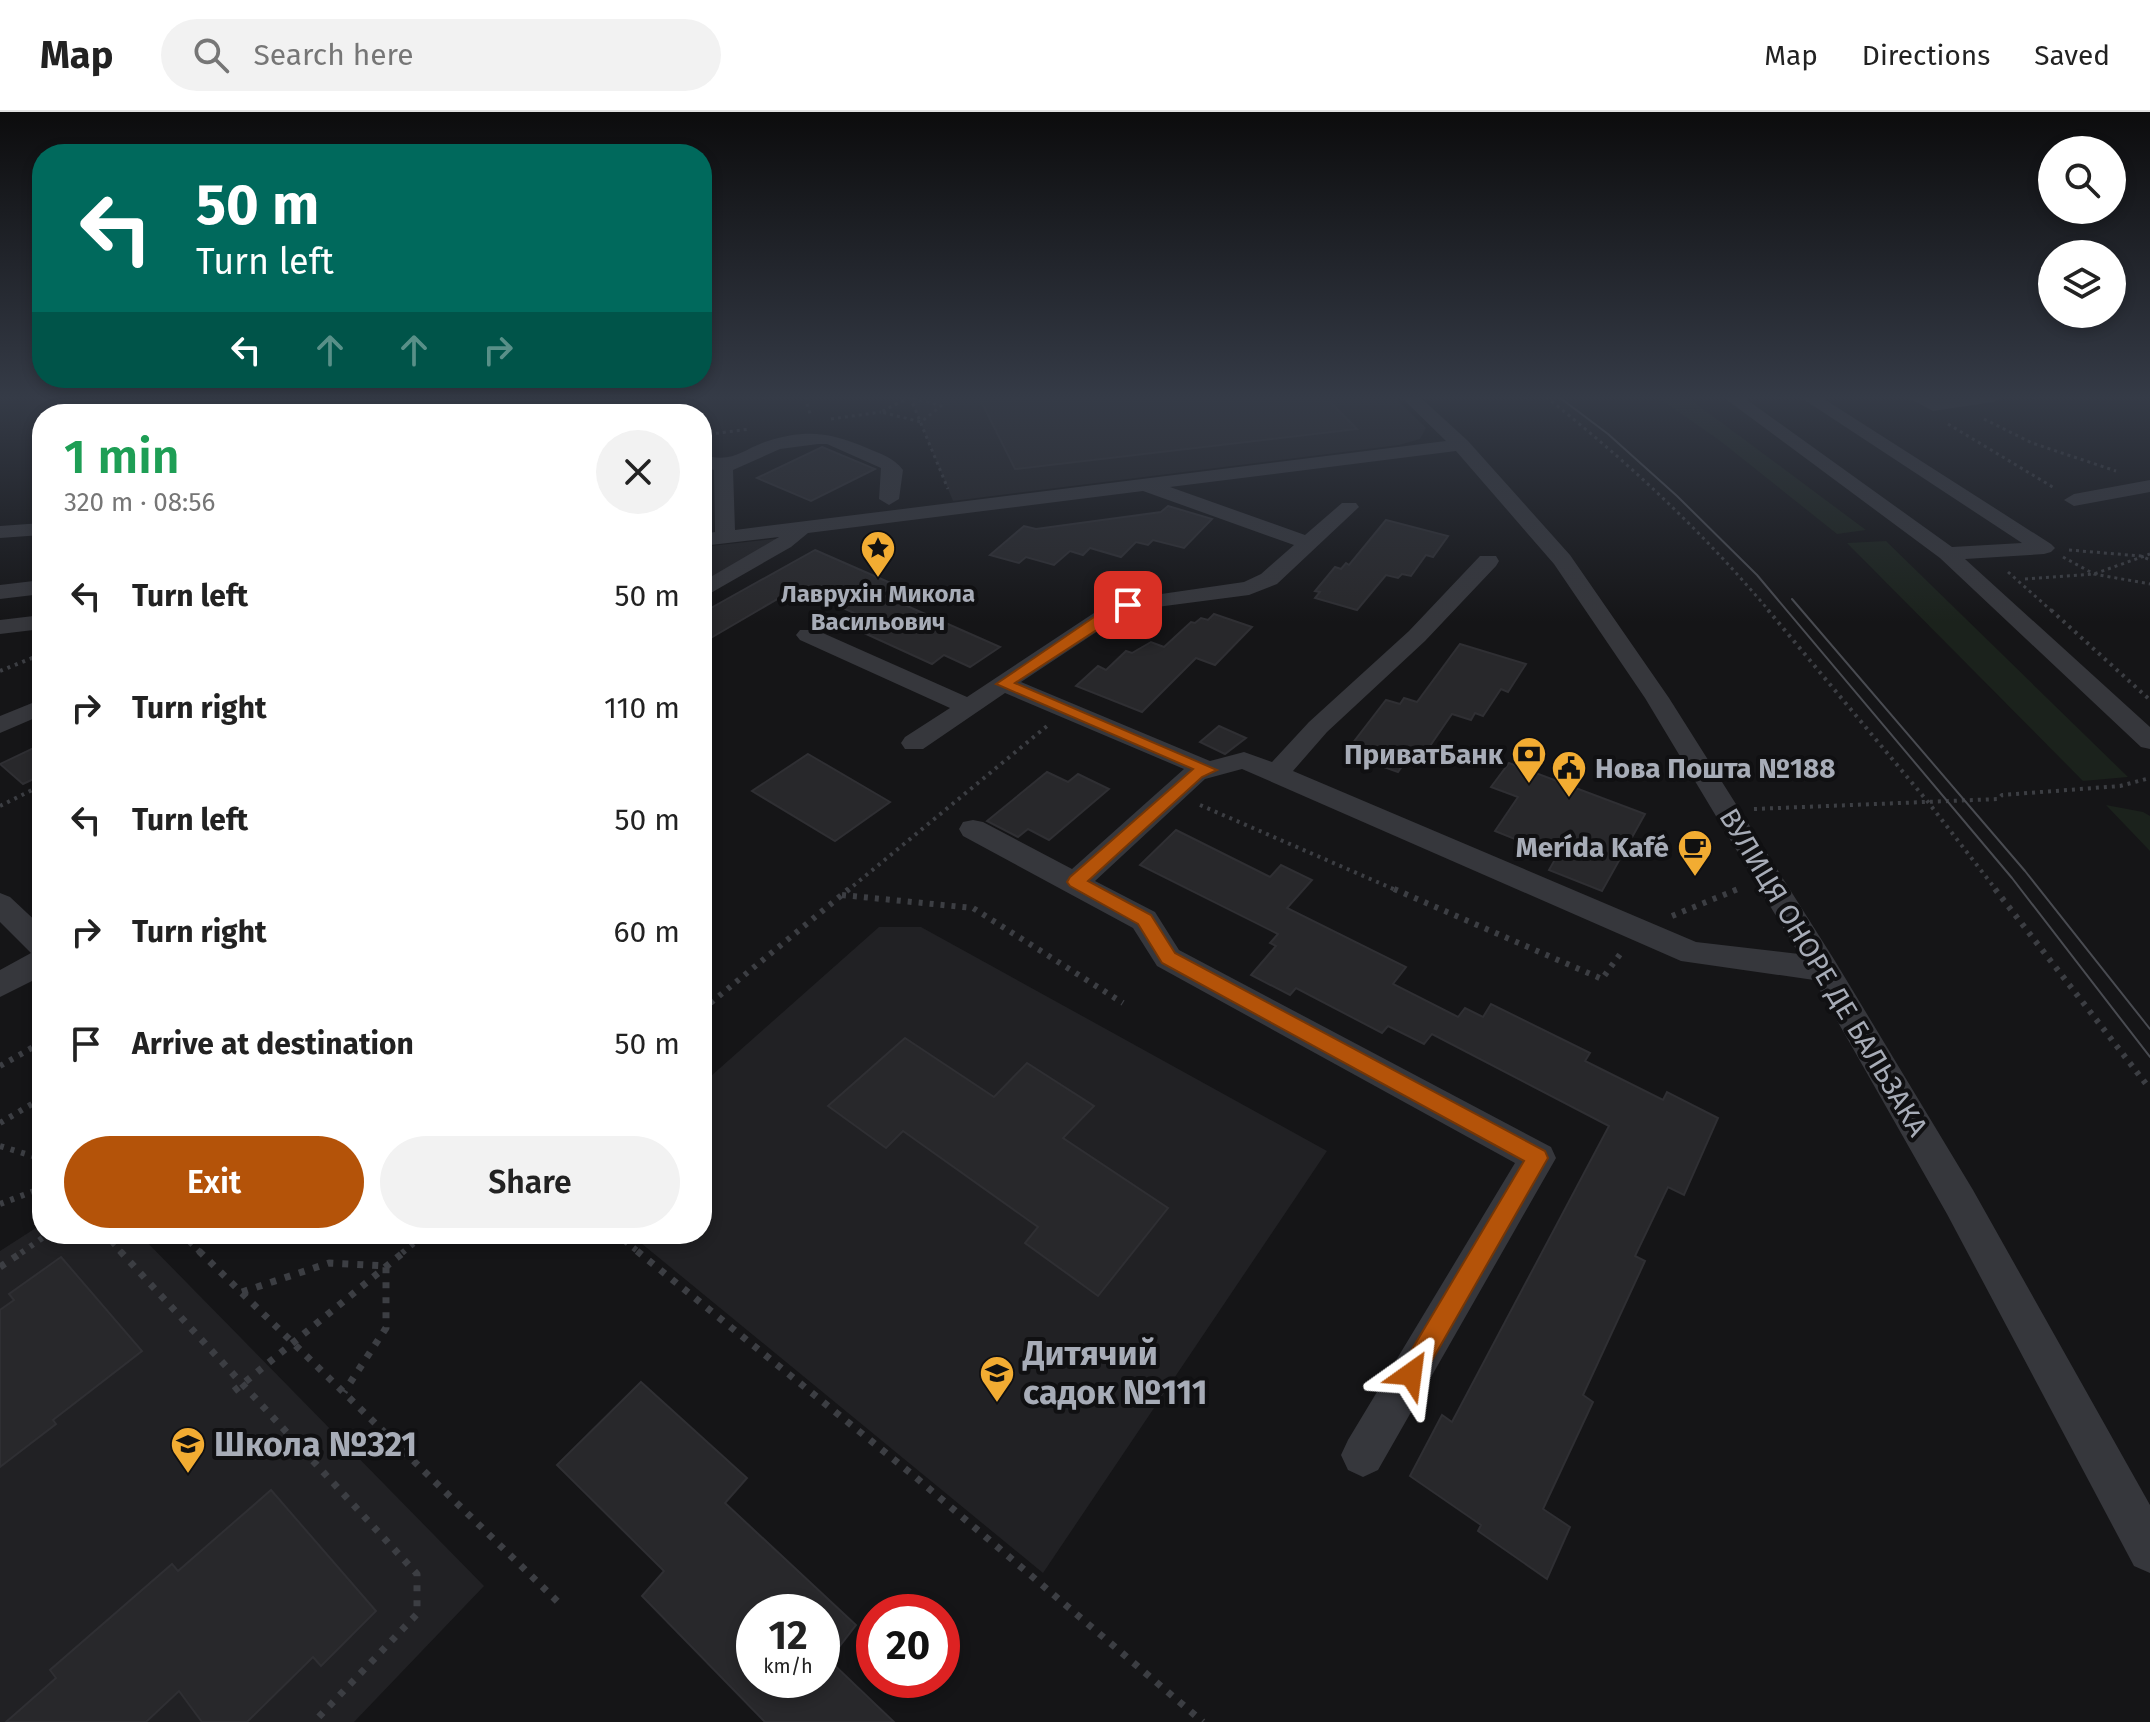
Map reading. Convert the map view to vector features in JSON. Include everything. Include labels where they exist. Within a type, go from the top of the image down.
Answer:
[{"type":"street","points":[[723,472],[725,537]]},
{"type":"street","points":[[889,499],[893,472]]},
{"type":"street","points":[[712,539],[1246,472]]},
{"type":"street","name":"ВУЛИЦЯ ОНОРЕ ДЕ БАЛЬЗАКА","points":[[1485,472],[1571,572],[1657,698],[1824,969],[1960,1202],[2150,1550]]},
{"type":"street","points":[[1837,472],[1947,554],[2147,736]]},
{"type":"street","points":[[1926,472],[2044,548]]},
{"type":"street","points":[[1144,485],[1310,544]]},
{"type":"street","points":[[2074,500],[2150,486]]},
{"type":"street","points":[[914,743],[971,708],[1102,618],[1128,605],[1249,588],[1269,579],[1349,507]]},
{"type":"street","points":[[712,585],[804,528]]},
{"type":"street","points":[[0,532],[32,530]]},
{"type":"street","points":[[1947,554],[2044,548]]},
{"type":"street","points":[[1276,774],[1318,727],[1417,636],[1488,561]]},
{"type":"street","points":[[0,592],[32,588]]},
{"type":"street","points":[[0,627],[32,619]]},
{"type":"street","points":[[808,635],[971,708]]},
{"type":"street","points":[[1004,684],[1209,770]]},
{"type":"street","points":[[0,725],[32,711]]},
{"type":"street","points":[[1076,882],[1196,773],[1244,760],[1692,953],[1824,969]]},
{"type":"street","points":[[973,829],[1144,920],[1168,958],[1538,1158],[1363,1455]]},
{"type":"street","points":[[0,904],[32,935]]},
{"type":"street","points":[[0,985],[32,967]]},
{"type":"path","points":[[941,472],[949,492]]},
{"type":"path","points":[[1633,472],[1721,554],[1928,802],[2150,1089]]},
{"type":"path","points":[[2028,472],[2074,500]]},
{"type":"path","points":[[2118,472],[2126,475]]},
{"type":"path","points":[[2044,548],[2141,556],[2150,560]]},
{"type":"path","points":[[2044,548],[2094,574],[2150,554]]},
{"type":"path","points":[[2025,579],[2094,574],[2150,584]]},
{"type":"path","points":[[0,671],[32,658]]},
{"type":"path","points":[[712,1002],[1066,710]]},
{"type":"path","points":[[1749,809],[1998,799],[2002,795],[2120,786],[2150,778]]},
{"type":"path","points":[[0,806],[32,790]]},
{"type":"path","points":[[1173,794],[1602,979],[1637,930],[1740,888]]},
{"type":"path","points":[[841,895],[973,908],[1123,1003]]},
{"type":"path","points":[[0,1066],[32,1048]]},
{"type":"path","points":[[0,1123],[32,1104]]},
{"type":"path","points":[[0,1146],[32,1156]]},
{"type":"path","points":[[0,1204],[32,1192]]},
{"type":"path","points":[[0,1267],[33,1244]]},
{"type":"path","points":[[114,1244],[417,1574],[417,1614],[314,1722]]},
{"type":"path","points":[[192,1244],[559,1603]]},
{"type":"path","points":[[234,1391],[413,1244]]},
{"type":"path","points":[[629,1244],[787,1370],[1065,1602],[1203,1722]]},
{"type":"path","points":[[242,1292],[329,1263],[386,1266]]},
{"type":"path","points":[[344,1392],[386,1328],[386,1266]]},
{"type":"shaded area","points":[[941,472],[1183,472],[953,501]]},
{"type":"shaded area","points":[[1759,472],[1788,472],[1866,530],[1837,534]]},
{"type":"shaded area","points":[[783,538],[712,578],[712,546]]},
{"type":"shaded area","points":[[1886,541],[2128,777],[2083,781],[1847,543]]},
{"type":"shaded area","points":[[2106,805],[2150,816],[2150,851]]},
{"type":"shaded area","name":"Дитячий садок №111","points":[[879,927],[921,927],[1327,1151],[1043,1573],[642,1244],[712,1244],[712,1075]]},
{"type":"shaded area","name":"Школа №321","points":[[32,1230],[32,1244],[149,1244],[484,1586],[354,1722],[0,1722],[0,1251]]},
{"type":"building","points":[[769,472],[869,472],[811,501],[757,478]]},
{"type":"building","points":[[1168,506],[1212,519],[1184,548],[1153,540],[1148,545],[1136,542],[1121,557],[1090,548],[1083,555],[1070,551],[1054,565],[1026,557],[1019,563],[990,555],[1024,526],[1036,529],[1161,512]]},
{"type":"building","points":[[1386,520],[1448,536],[1433,557],[1426,555],[1411,576],[1402,574],[1398,578],[1386,575],[1357,610],[1315,598],[1320,592],[1315,591],[1335,567],[1341,569],[1346,563],[1349,565]]},
{"type":"building","points":[[815,550],[895,585],[880,594],[1000,647],[970,667],[944,655],[932,664],[840,622],[854,613],[798,587],[712,637],[712,607]]},
{"type":"building","points":[[1214,614],[1252,627],[1215,665],[1196,658],[1142,712],[1076,686],[1098,666],[1106,670],[1126,651],[1132,653],[1151,642],[1164,647],[1191,622],[1195,623],[1201,618],[1208,620]]},
{"type":"building","points":[[1460,644],[1526,664],[1508,692],[1501,689],[1483,716],[1475,713],[1471,720],[1452,714],[1421,759],[1410,755],[1398,772],[1356,757],[1363,748],[1352,744],[1386,700],[1400,704],[1404,698],[1417,702]]},
{"type":"building","points":[[1219,726],[1246,738],[1225,754],[1200,742]]},
{"type":"building","points":[[32,749],[32,780],[23,784],[0,764]]},
{"type":"building","points":[[808,754],[890,802],[835,841],[752,791]]},
{"type":"building","points":[[1509,763],[1645,814],[1602,891],[1549,870],[1557,856],[1495,831],[1518,797],[1491,787]]},
{"type":"building","points":[[1047,772],[1068,782],[1078,774],[1109,789],[1049,840],[1028,829],[1018,837],[987,821]]},
{"type":"building","points":[[1176,830],[1270,877],[1281,865],[1312,880],[1287,908],[1406,967],[1393,984],[1458,1017],[1465,1008],[1483,1017],[1491,1004],[1590,1053],[1585,1061],[1663,1100],[1667,1092],[1718,1118],[1684,1195],[1668,1187],[1635,1256],[1645,1261],[1583,1395],[1593,1402],[1543,1509],[1570,1527],[1547,1579],[1478,1531],[1481,1525],[1410,1476],[1442,1415],[1452,1422],[1609,1126],[1432,1034],[1424,1044],[1388,1026],[1382,1033],[1296,988],[1290,995],[1251,975],[1276,946],[1270,943],[1278,934],[1140,865]]},
{"type":"building","points":[[905,1038],[994,1097],[1027,1063],[1094,1106],[1063,1138],[1168,1208],[1098,1296],[1025,1243],[1038,1227],[903,1131],[886,1148],[828,1106]]},
{"type":"building","points":[[61,1257],[142,1351],[53,1420],[56,1424],[0,1467],[0,1310],[14,1300],[9,1294]]},
{"type":"building","points":[[641,1382],[747,1478],[725,1503],[823,1594],[736,1594],[736,1692],[642,1596],[664,1571],[557,1465]]},
{"type":"building","points":[[271,1490],[376,1611],[321,1666],[313,1657],[247,1722],[202,1722],[179,1691],[146,1722],[6,1722],[56,1678],[50,1670],[172,1564],[178,1571]]},
{"type":"building","points":[[840,1610],[856,1625],[840,1646]]},
{"type":"building","points":[[840,1670],[856,1686],[856,1698],[869,1698],[894,1722],[765,1722],[742,1698],[840,1698]]},
{"type":"tram line","points":[[1650,472],[1757,575],[2012,878],[2150,1057]]},
{"type":"tram line","points":[[1792,599],[2025,871],[2150,1029]]},
{"type":"place","name":"Лаврухін Микола Васильович","points":[[878,579]]},
{"type":"place","name":"ПриватБанк","points":[[1529,785]]},
{"type":"place","name":"Нова Пошта №188","points":[[1569,799]]},
{"type":"place","name":"Merída Kafé","points":[[1695,878]]},
{"type":"place","name":"Дитячий садок №111","points":[[997,1404]]},
{"type":"place","name":"Школа №321","points":[[188,1475]]},
{"type":"route","points":[[1128,605],[1102,618],[1004,684],[1209,770],[1196,773],[1076,882],[1144,920],[1168,958],[1538,1158],[1411,1374]]}]
